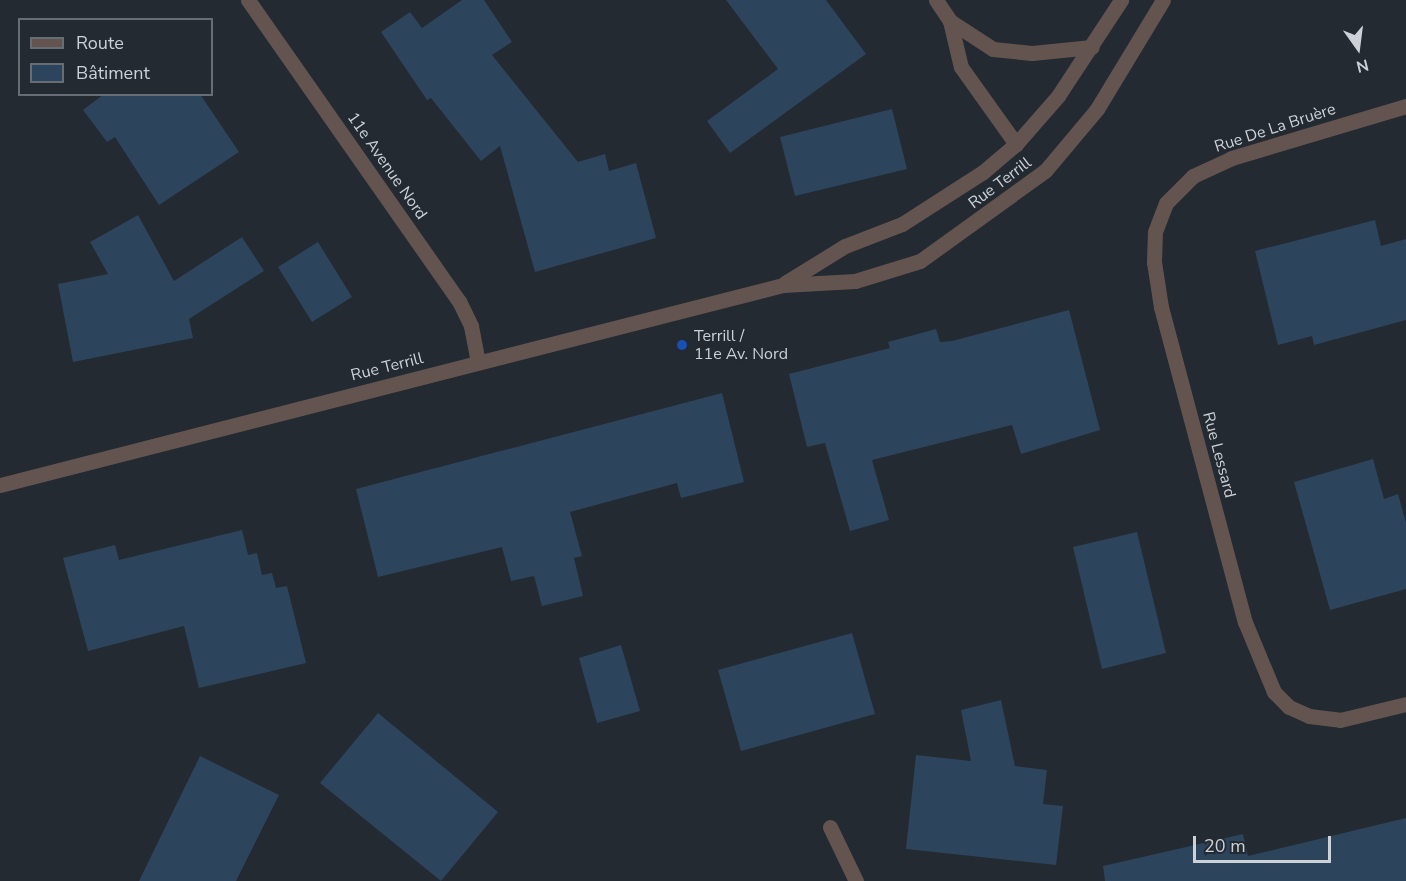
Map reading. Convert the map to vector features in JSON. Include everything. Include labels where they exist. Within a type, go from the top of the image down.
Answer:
[{"type":"street","name":"11e Avenue Nord","points":[[248,0],[459,301],[471,326],[478,362]]},
{"type":"street","points":[[936,0],[950,21],[961,67],[1016,144]]},
{"type":"street","name":"Rue Terrill","points":[[783,285],[845,246],[902,224],[947,197],[1016,144],[1058,96],[1121,0]]},
{"type":"street","name":"Rue Terrill","points":[[0,485],[783,285],[855,281],[920,261],[990,214],[1045,171],[1097,109],[1163,0]]},
{"type":"street","points":[[950,21],[993,49],[1032,54],[1092,47]]},
{"type":"street","name":"Rue De La Bruère","points":[[1166,203],[1193,176],[1232,158],[1406,106]]},
{"type":"street","name":"Rue Lessard","points":[[1166,203],[1155,231],[1154,262],[1161,307],[1245,622],[1262,668],[1274,692],[1289,707],[1309,716],[1340,720],[1406,704]]},
{"type":"street","points":[[830,827],[856,881]]},
{"type":"building","points":[[462,0],[484,0],[512,42],[492,55],[578,162],[605,154],[609,171],[636,163],[656,238],[535,272],[500,146],[481,161],[431,98],[427,100],[381,32],[410,12],[422,28]]},
{"type":"building","points":[[726,0],[826,0],[866,54],[730,153],[707,121],[778,69]]},
{"type":"building","points":[[101,96],[201,96],[239,152],[159,205],[115,137],[107,142],[83,110]]},
{"type":"building","points":[[892,109],[907,169],[795,196],[780,137]]},
{"type":"building","points":[[138,215],[174,281],[242,237],[264,271],[189,319],[193,338],[73,362],[58,284],[108,274],[90,242]]},
{"type":"building","points":[[1375,220],[1381,246],[1406,239],[1406,320],[1314,345],[1312,336],[1278,345],[1255,251]]},
{"type":"building","points":[[318,242],[352,297],[312,322],[278,267]]},
{"type":"building","points":[[1069,310],[1100,430],[1021,454],[1012,425],[872,460],[889,520],[850,531],[825,443],[807,447],[789,374],[890,348],[888,342],[936,329],[940,342],[952,341]]},
{"type":"building","points":[[722,393],[744,482],[681,498],[677,483],[570,512],[582,556],[574,558],[583,596],[542,606],[534,576],[511,581],[502,547],[378,577],[356,489]]},
{"type":"building","points":[[1373,459],[1384,499],[1398,494],[1406,523],[1406,589],[1330,610],[1294,482]]},
{"type":"building","points":[[242,530],[248,555],[257,553],[262,575],[272,573],[276,588],[287,586],[306,663],[199,688],[184,626],[88,651],[63,558],[115,545],[119,560]]},
{"type":"building","points":[[1137,532],[1166,653],[1102,669],[1073,547]]},
{"type":"building","points":[[852,633],[875,714],[741,751],[718,670]]},
{"type":"building","points":[[621,645],[640,711],[597,723],[579,658]]},
{"type":"building","points":[[1001,700],[1015,766],[1047,770],[1043,804],[1063,806],[1056,865],[906,849],[916,755],[971,761],[961,710]]},
{"type":"building","points":[[378,713],[498,812],[441,881],[320,783]]},
{"type":"building","points":[[200,756],[279,795],[236,881],[139,881]]},
{"type":"building","points":[[1406,818],[1406,881],[1105,881],[1103,866],[1243,834],[1248,856]]},
{"type":"place","name":"Terrill / 11e Av. Nord","points":[[682,345]]}]
